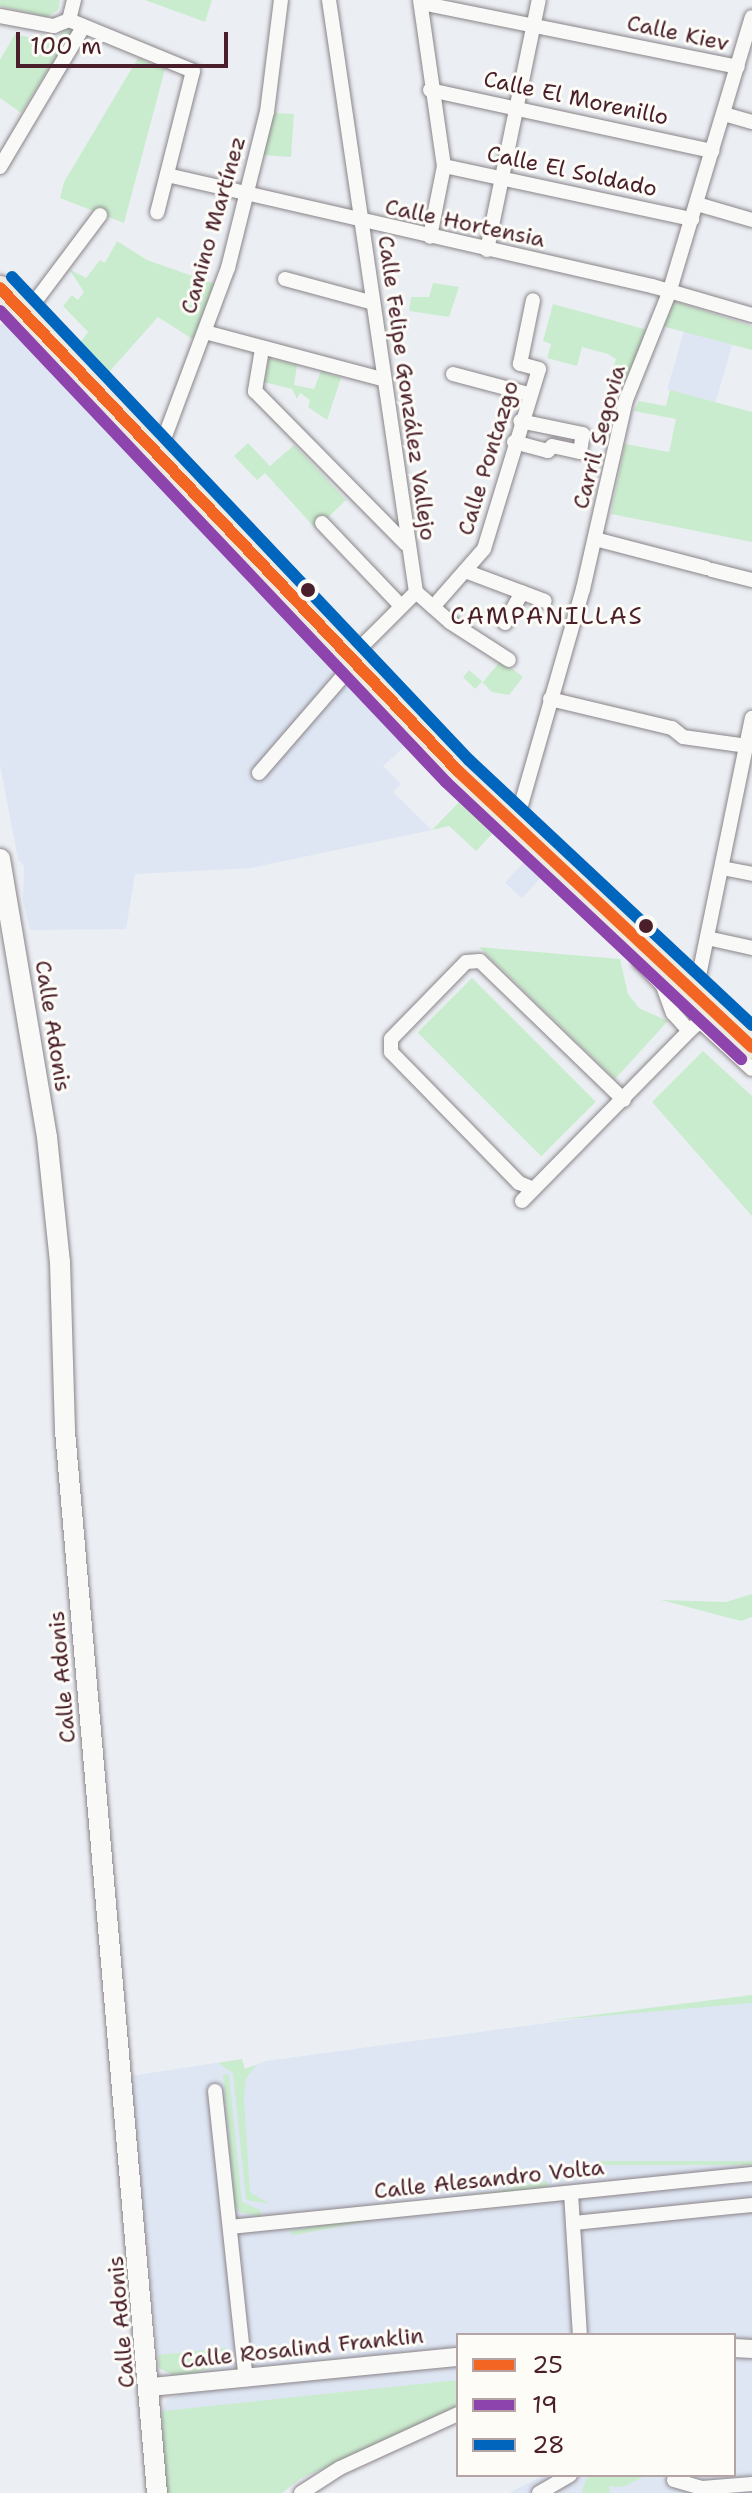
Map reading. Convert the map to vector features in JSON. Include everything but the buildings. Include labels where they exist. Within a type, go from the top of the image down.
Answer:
[{"type":"main road","points":[[0,288],[515,826],[635,940],[703,1010],[752,1047]]},
{"type":"main road","name":"Calle Adonis","points":[[0,859],[47,1137],[60,1262],[65,1431],[151,2387],[157,2493]]},
{"type":"street","points":[[69,20],[74,0]]},
{"type":"street","name":"Camino Martínez","points":[[158,455],[205,332],[246,195],[267,112],[281,0]]},
{"type":"street","name":"Calle Felipe González Vallejo","points":[[329,0],[370,302],[416,592]]},
{"type":"street","points":[[487,250],[539,0]]},
{"type":"street","points":[[420,2],[430,90],[444,166],[430,237]]},
{"type":"street","name":"Calle Kiev","points":[[420,2],[738,67]]},
{"type":"street","points":[[0,34],[3,17],[54,26],[69,20],[193,71],[157,213]]},
{"type":"street","name":"Carril Segovia","points":[[515,826],[595,539],[626,400],[669,293],[752,17]]},
{"type":"street","points":[[0,167],[83,27]]},
{"type":"street","name":"Calle El Morenillo","points":[[430,90],[712,151]]},
{"type":"street","points":[[724,114],[752,122]]},
{"type":"street","name":"Calle El Soldado","points":[[444,166],[501,179],[752,220]]},
{"type":"street","name":"Calle Hortensia","points":[[167,175],[752,315]]},
{"type":"street","points":[[25,315],[100,215]]},
{"type":"street","points":[[285,279],[370,302]]},
{"type":"street","name":"Calle Pontazgo","points":[[433,607],[484,549],[528,394],[539,369],[520,364],[533,300]]},
{"type":"street","points":[[205,332],[382,379]]},
{"type":"street","points":[[262,349],[255,391],[406,544]]},
{"type":"street","points":[[453,374],[528,394]]},
{"type":"street","points":[[514,442],[548,451],[552,446],[580,452],[583,434],[520,421]]},
{"type":"street","points":[[322,523],[401,606]]},
{"type":"street","points":[[595,539],[752,580]]},
{"type":"street","points":[[465,571],[545,601]]},
{"type":"street","points":[[259,773],[353,660],[416,592],[509,660]]},
{"type":"street","points":[[505,623],[522,592]]},
{"type":"street","points":[[550,699],[672,728],[683,737],[747,746]]},
{"type":"street","points":[[522,1201],[531,1188],[624,1100],[689,1031],[703,1010],[707,938],[722,868],[744,800],[751,724]]},
{"type":"street","points":[[722,868],[752,874]]},
{"type":"street","points":[[707,938],[752,948]]},
{"type":"street","points":[[635,940],[640,962],[663,986],[673,1013],[689,1031]]},
{"type":"street","points":[[531,1188],[519,1183],[391,1052],[391,1039],[466,962],[480,961],[624,1100]]},
{"type":"street","points":[[703,1010],[752,1069]]},
{"type":"street","points":[[215,2091],[246,2379]]},
{"type":"street","name":"Calle Alesandro Volta","points":[[230,2227],[752,2174]]},
{"type":"street","points":[[571,2193],[580,2333]]},
{"type":"street","points":[[574,2223],[752,2205]]},
{"type":"street","name":"Calle Rosalind Franklin","points":[[151,2387],[456,2357]]},
{"type":"street","points":[[301,2493],[340,2468],[456,2415]]},
{"type":"street","points":[[539,2493],[567,2477]]},
{"type":"street","points":[[674,2480],[702,2488],[752,2484]]},
{"type":"shaded area","points":[[7,318],[362,701],[367,697],[411,741],[383,766],[401,784],[393,792],[432,830],[251,868],[135,874],[126,929],[30,930],[23,900],[24,866],[18,859],[0,765],[0,325]]},
{"type":"shaded area","points":[[684,331],[732,345],[715,403],[667,390]]},
{"type":"shaded area","points":[[526,860],[543,876],[522,898],[505,883]]},
{"type":"shaded area","points":[[752,1995],[752,2493],[509,2493],[540,2477],[736,2477],[736,2333],[456,2333],[456,2407],[300,2479],[282,2493],[164,2493],[162,2411],[168,2399],[180,2395],[177,2377],[159,2368],[130,2076],[242,2059],[245,2069],[266,2061]]},
{"type":"green space","points":[[0,0],[60,0],[58,10],[47,17],[0,6]]},
{"type":"green space","points":[[145,0],[212,0],[205,22]]},
{"type":"green space","points":[[67,28],[72,31],[21,113],[0,98],[0,60],[15,34],[51,43]]},
{"type":"green space","points":[[138,58],[165,69],[124,223],[60,198],[64,182]]},
{"type":"green space","points":[[273,113],[294,114],[291,157],[263,155]]},
{"type":"green space","points":[[117,241],[147,260],[215,284],[194,340],[158,317],[109,372],[79,344],[88,332],[63,306],[72,295],[78,300],[84,292],[69,269],[86,278],[100,260],[105,263]]},
{"type":"green space","points":[[433,283],[459,287],[449,317],[409,311],[411,297],[429,297]]},
{"type":"green space","points":[[674,301],[752,326],[752,350],[662,326]]},
{"type":"green space","points":[[553,304],[648,330],[626,380],[611,375],[616,359],[608,354],[582,347],[577,366],[547,358],[551,344],[543,341]]},
{"type":"green space","points":[[269,358],[297,365],[294,385],[314,389],[321,371],[341,378],[327,420],[308,407],[310,400],[300,393],[297,399],[292,389],[264,382]]},
{"type":"green space","points":[[670,390],[752,412],[752,542],[611,514],[625,444],[669,452],[676,419],[634,411],[639,401],[666,406]]},
{"type":"green space","points":[[248,443],[270,466],[294,445],[346,500],[316,529],[265,473],[257,480],[234,456]]},
{"type":"green space","points":[[501,660],[523,677],[509,695],[492,692],[482,682],[475,689],[463,677],[469,670],[483,682]]},
{"type":"green space","points":[[462,799],[495,831],[476,851],[449,826],[432,830]]},
{"type":"green space","points":[[479,947],[620,959],[628,994],[639,1008],[668,1021],[615,1079]]},
{"type":"green space","points":[[472,978],[596,1102],[541,1156],[418,1032]]},
{"type":"green space","points":[[703,1051],[752,1096],[752,1216],[652,1102]]},
{"type":"green space","points":[[752,1594],[752,1617],[741,1621],[661,1600],[726,1602]]},
{"type":"green space","points":[[752,1995],[752,2003],[545,2021]]},
{"type":"green space","points":[[242,2059],[245,2069],[256,2065],[246,2079],[244,2098],[250,2192],[270,2204],[246,2200],[233,2073],[218,2063]]},
{"type":"green space","points":[[229,2074],[242,2202],[260,2210],[261,2217],[240,2212],[235,2205],[223,2075]]},
{"type":"green space","points":[[598,2161],[752,2161],[752,2165],[598,2165]]},
{"type":"green space","points":[[547,2181],[548,2186],[292,2236],[291,2231]]},
{"type":"green space","points":[[226,2348],[223,2360],[209,2369],[177,2377],[159,2368],[158,2355]]},
{"type":"green space","points":[[456,2380],[456,2407],[300,2479],[282,2493],[164,2493],[162,2411]]},
{"type":"green space","points":[[643,2477],[623,2487],[609,2486],[610,2493],[582,2493],[586,2479]]},
{"type":"transit line","name":"28","points":[[12,277],[469,760],[752,1025]]},
{"type":"transit line","name":"25","points":[[0,288],[458,771],[752,1047]]},
{"type":"transit line","name":"19","points":[[0,311],[446,782],[741,1059]]},
{"type":"district","name":"CAMPANILLAS","points":[[547,617]]}]
